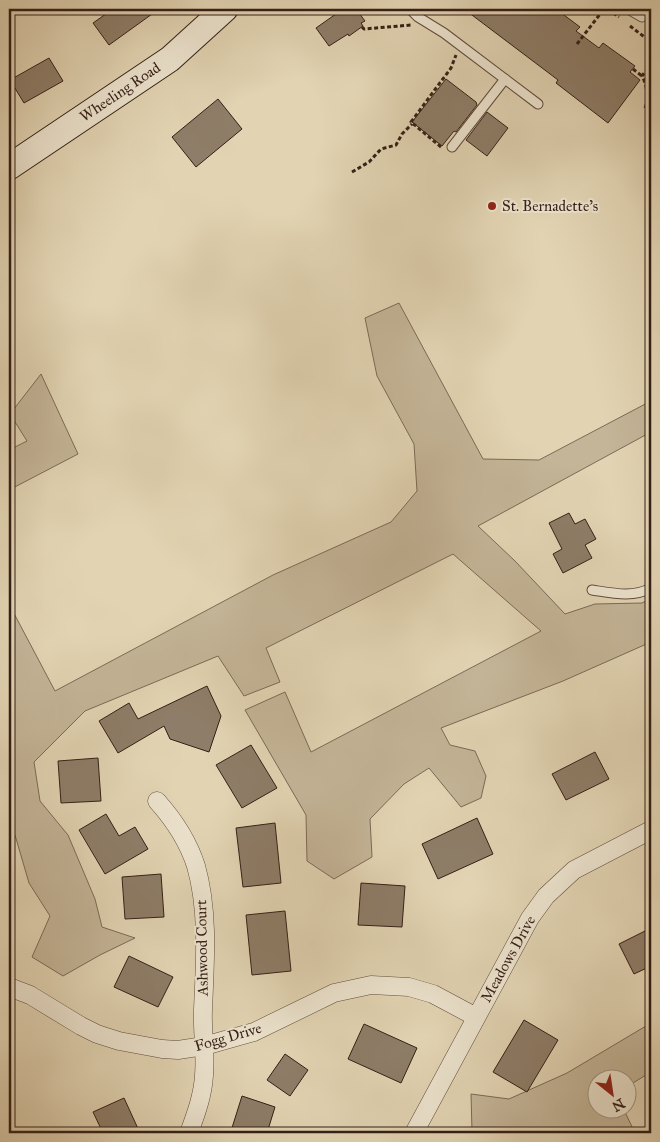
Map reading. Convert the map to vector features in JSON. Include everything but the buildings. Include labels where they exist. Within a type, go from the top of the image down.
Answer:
[{"type":"street","name":"Wheeling Road","points":[[9,167],[170,58],[222,10]]},
{"type":"street","name":"Ashwood Court","points":[[157,801],[185,839],[200,883],[205,950],[204,1046]]},
{"type":"street","name":"Meadows Drive","points":[[414,1133],[530,918],[546,896],[574,870],[651,830]]},
{"type":"street","name":"Fogg Drive","points":[[9,987],[30,995],[89,1030],[118,1041],[162,1049],[178,1050],[204,1046],[254,1032],[334,993],[371,985],[409,987],[433,994],[476,1017]]},
{"type":"street","points":[[189,1133],[201,1096],[204,1074],[204,1046]]},
{"type":"lane","points":[[410,9],[538,104]]},
{"type":"lane","points":[[628,9],[642,17],[651,12]]},
{"type":"lane","points":[[452,147],[505,79]]},
{"type":"lane","points":[[592,590],[626,594],[651,588]]},
{"type":"path","points":[[577,44],[604,9]]},
{"type":"path","points":[[362,27],[364,29],[414,25],[422,19]]},
{"type":"path","points":[[352,172],[368,162],[381,149],[396,145],[402,134],[412,124],[412,119],[451,68],[460,45]]},
{"type":"path","points":[[642,76],[651,64]]},
{"type":"path","points":[[633,69],[645,81],[647,103],[644,108]]},
{"type":"path","points":[[412,124],[442,148],[452,147]]},
{"type":"shaded area","points":[[399,303],[483,459],[539,460],[651,401],[651,432],[478,526],[515,561],[565,614],[595,604],[642,603],[651,598],[651,642],[563,681],[441,728],[450,745],[475,751],[486,776],[481,798],[461,807],[429,768],[404,784],[370,819],[372,857],[334,879],[307,861],[306,815],[245,710],[285,692],[311,752],[541,631],[453,554],[266,648],[280,682],[244,696],[218,656],[85,711],[34,762],[40,801],[68,835],[95,899],[102,927],[135,938],[63,976],[32,957],[50,916],[29,883],[15,835],[9,833],[9,604],[55,691],[273,575],[391,522],[417,491],[414,444],[377,376],[365,318]]},
{"type":"shaded area","points":[[41,374],[78,454],[9,490],[9,450],[27,441],[10,414]]},
{"type":"shaded area","points":[[651,1023],[651,1072],[638,1080],[638,1070],[588,1070],[588,1120],[629,1120],[635,1133],[474,1133],[472,1131],[471,1094],[509,1099],[567,1073]]},
{"type":"place","name":"St. Bernadette's","points":[[492,206]]}]
